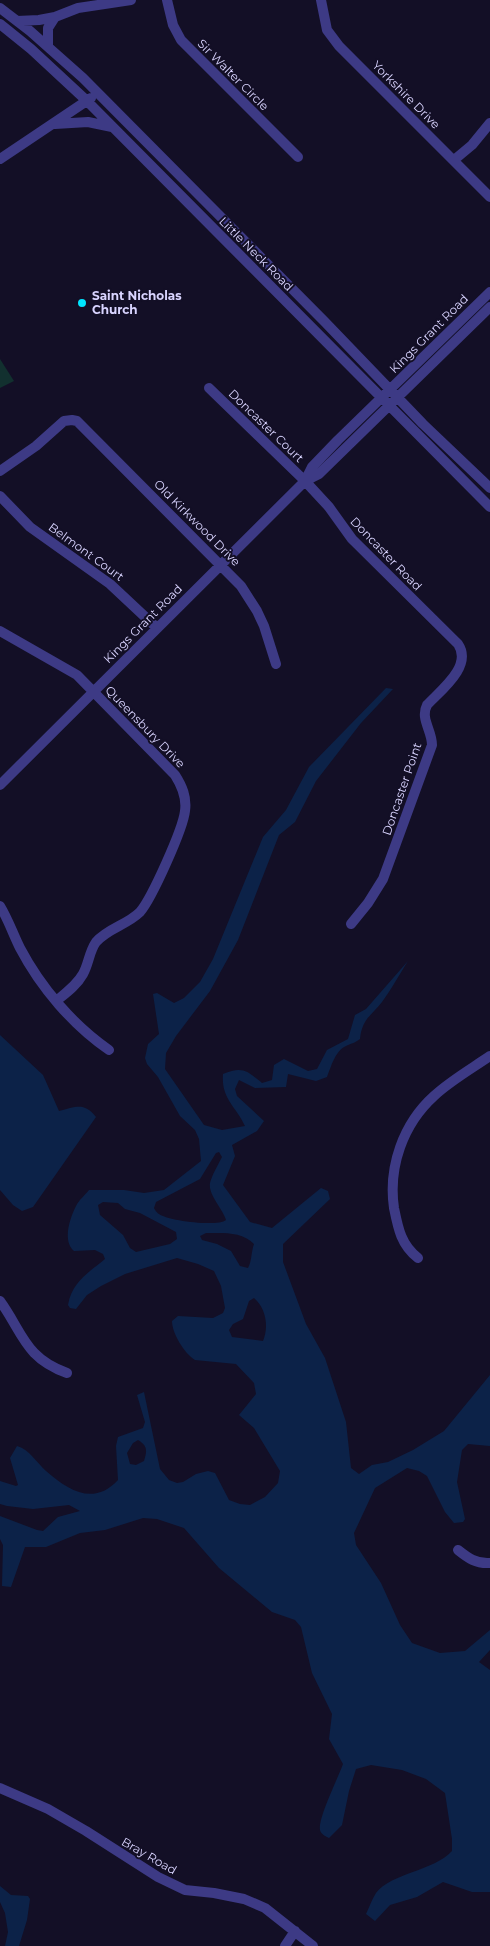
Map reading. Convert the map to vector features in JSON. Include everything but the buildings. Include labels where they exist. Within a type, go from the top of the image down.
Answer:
[{"type":"street","points":[[17,21],[29,22],[54,17],[78,8],[131,0]]},
{"type":"street","name":"Sir Walter Circle","points":[[167,0],[173,26],[181,40],[298,158]]},
{"type":"street","name":"Yorkshire Drive","points":[[321,0],[324,20],[332,38],[490,197]]},
{"type":"street","name":"Little Neck Road","points":[[0,8],[48,47],[98,93],[399,397],[423,424],[490,488]]},
{"type":"street","points":[[48,47],[48,28],[54,17]]},
{"type":"street","name":"Little Neck Road","points":[[0,24],[38,55],[87,100],[490,507]]},
{"type":"street","points":[[0,159],[98,93]]},
{"type":"street","points":[[52,124],[88,122],[113,127]]},
{"type":"street","points":[[454,160],[472,145],[490,123]]},
{"type":"street","name":"Kings Grant Road","points":[[2,780],[305,482],[319,474],[399,397],[488,306],[490,292]]},
{"type":"street","name":"Kings Grant Road","points":[[305,482],[312,468],[391,389],[488,306]]},
{"type":"street","name":"Doncaster Court","points":[[209,388],[305,482]]},
{"type":"street","name":"Old Kirkwood Drive","points":[[0,471],[36,446],[64,421],[72,420],[77,422],[241,586],[257,611],[269,639],[276,664]]},
{"type":"street","name":"Doncaster Road","points":[[305,482],[328,507],[352,539],[432,619]]},
{"type":"street","name":"Belmont Court","points":[[0,496],[30,527],[110,584],[157,628]]},
{"type":"street","name":"Doncaster Point","points":[[351,924],[368,903],[383,879],[432,745],[432,738],[424,719],[424,710],[458,671],[463,661],[463,655],[458,644],[432,619]]},
{"type":"street","name":"Queensbury Drive","points":[[0,631],[69,669],[175,775],[184,793],[185,812],[164,866],[145,905],[135,917],[103,935],[91,950],[83,974],[76,984],[56,1001]]},
{"type":"street","points":[[0,906],[20,948],[56,1001],[91,1038],[109,1050]]},
{"type":"street","points":[[418,1258],[410,1252],[401,1238],[394,1203],[394,1174],[400,1146],[415,1117],[432,1097],[490,1056]]},
{"type":"street","points":[[0,1301],[22,1339],[36,1357],[51,1367],[67,1374]]},
{"type":"street","points":[[458,1550],[475,1562],[490,1564]]},
{"type":"street","name":"Bray Road","points":[[0,1788],[48,1809],[158,1877],[185,1890],[214,1893],[256,1904],[272,1912],[313,1946]]},
{"type":"street","points":[[284,1946],[295,1931]]},
{"type":"green space","points":[[0,359],[14,381],[0,388]]},
{"type":"water","points":[[386,688],[393,689],[361,723],[316,781],[295,822],[279,835],[238,940],[210,991],[176,1036],[166,1053],[165,1069],[204,1125],[222,1130],[245,1126],[224,1090],[223,1074],[240,1070],[252,1075],[262,1083],[272,1080],[274,1065],[284,1059],[308,1071],[317,1069],[327,1050],[348,1039],[355,1015],[366,1009],[408,961],[378,1007],[365,1022],[360,1039],[342,1048],[334,1060],[327,1077],[316,1081],[288,1074],[286,1087],[255,1088],[239,1080],[235,1089],[237,1096],[264,1121],[257,1131],[232,1145],[235,1156],[223,1185],[250,1222],[272,1228],[321,1188],[328,1191],[330,1199],[283,1244],[283,1262],[306,1324],[325,1358],[346,1422],[351,1468],[359,1474],[372,1465],[388,1462],[413,1450],[444,1431],[490,1375],[490,1446],[468,1444],[462,1450],[457,1482],[465,1519],[463,1522],[454,1523],[445,1512],[427,1476],[419,1471],[407,1468],[375,1488],[354,1533],[356,1545],[381,1583],[400,1625],[412,1643],[440,1653],[465,1651],[490,1630],[490,1650],[479,1662],[490,1670],[490,1892],[472,1892],[443,1882],[417,1897],[390,1905],[375,1921],[366,1914],[376,1893],[383,1886],[435,1863],[452,1851],[445,1793],[426,1779],[402,1770],[371,1765],[356,1769],[342,1825],[329,1838],[321,1833],[320,1824],[322,1817],[343,1764],[329,1739],[332,1714],[312,1673],[301,1627],[295,1620],[272,1612],[219,1568],[184,1528],[157,1519],[143,1518],[105,1530],[80,1533],[46,1547],[25,1547],[11,1587],[2,1586],[3,1545],[0,1539],[0,1516],[43,1531],[58,1517],[80,1511],[69,1505],[33,1509],[0,1504],[0,1481],[18,1485],[10,1458],[17,1446],[29,1453],[55,1478],[73,1489],[91,1494],[100,1492],[109,1488],[118,1480],[116,1446],[118,1437],[143,1428],[145,1422],[137,1395],[144,1392],[160,1469],[169,1480],[177,1483],[183,1482],[196,1474],[208,1471],[215,1473],[229,1500],[250,1505],[265,1497],[278,1483],[280,1471],[254,1428],[239,1415],[256,1394],[254,1383],[236,1364],[195,1360],[183,1348],[174,1331],[172,1321],[178,1316],[213,1318],[223,1313],[225,1308],[221,1286],[214,1271],[177,1258],[125,1274],[87,1295],[76,1309],[70,1308],[68,1305],[70,1297],[77,1284],[105,1259],[103,1254],[95,1250],[74,1251],[68,1241],[68,1229],[76,1206],[89,1190],[124,1190],[144,1193],[164,1190],[201,1161],[199,1139],[195,1130],[180,1116],[145,1058],[148,1044],[159,1034],[153,994],[157,993],[174,1003],[184,998],[200,982],[213,959],[263,837],[286,810],[309,767]],"holes":[[[219,1152],[222,1157],[212,1177],[210,1188],[226,1220],[213,1223],[193,1222],[164,1217],[158,1213],[154,1208],[156,1202],[200,1179],[216,1153]],[[103,1202],[118,1203],[125,1209],[140,1213],[176,1232],[177,1239],[170,1244],[136,1252],[130,1248],[123,1235],[100,1215],[98,1205]],[[206,1233],[225,1233],[238,1235],[249,1240],[254,1244],[248,1268],[240,1266],[231,1251],[217,1244],[202,1240],[200,1236]],[[254,1298],[264,1312],[266,1330],[263,1341],[232,1337],[229,1330],[233,1324],[243,1319],[249,1301]],[[138,1440],[144,1444],[146,1449],[144,1461],[136,1465],[130,1464],[127,1453],[133,1443]]]},
{"type":"water","points":[[0,1035],[43,1075],[59,1111],[84,1107],[96,1117],[33,1207],[22,1211],[13,1205],[0,1190]]},
{"type":"water","points":[[0,1886],[11,1895],[28,1896],[30,1899],[27,1920],[19,1946],[5,1946],[8,1932],[5,1913],[0,1902]]},
{"type":"place","name":"Saint Nicholas Church","points":[[82,303]]}]
